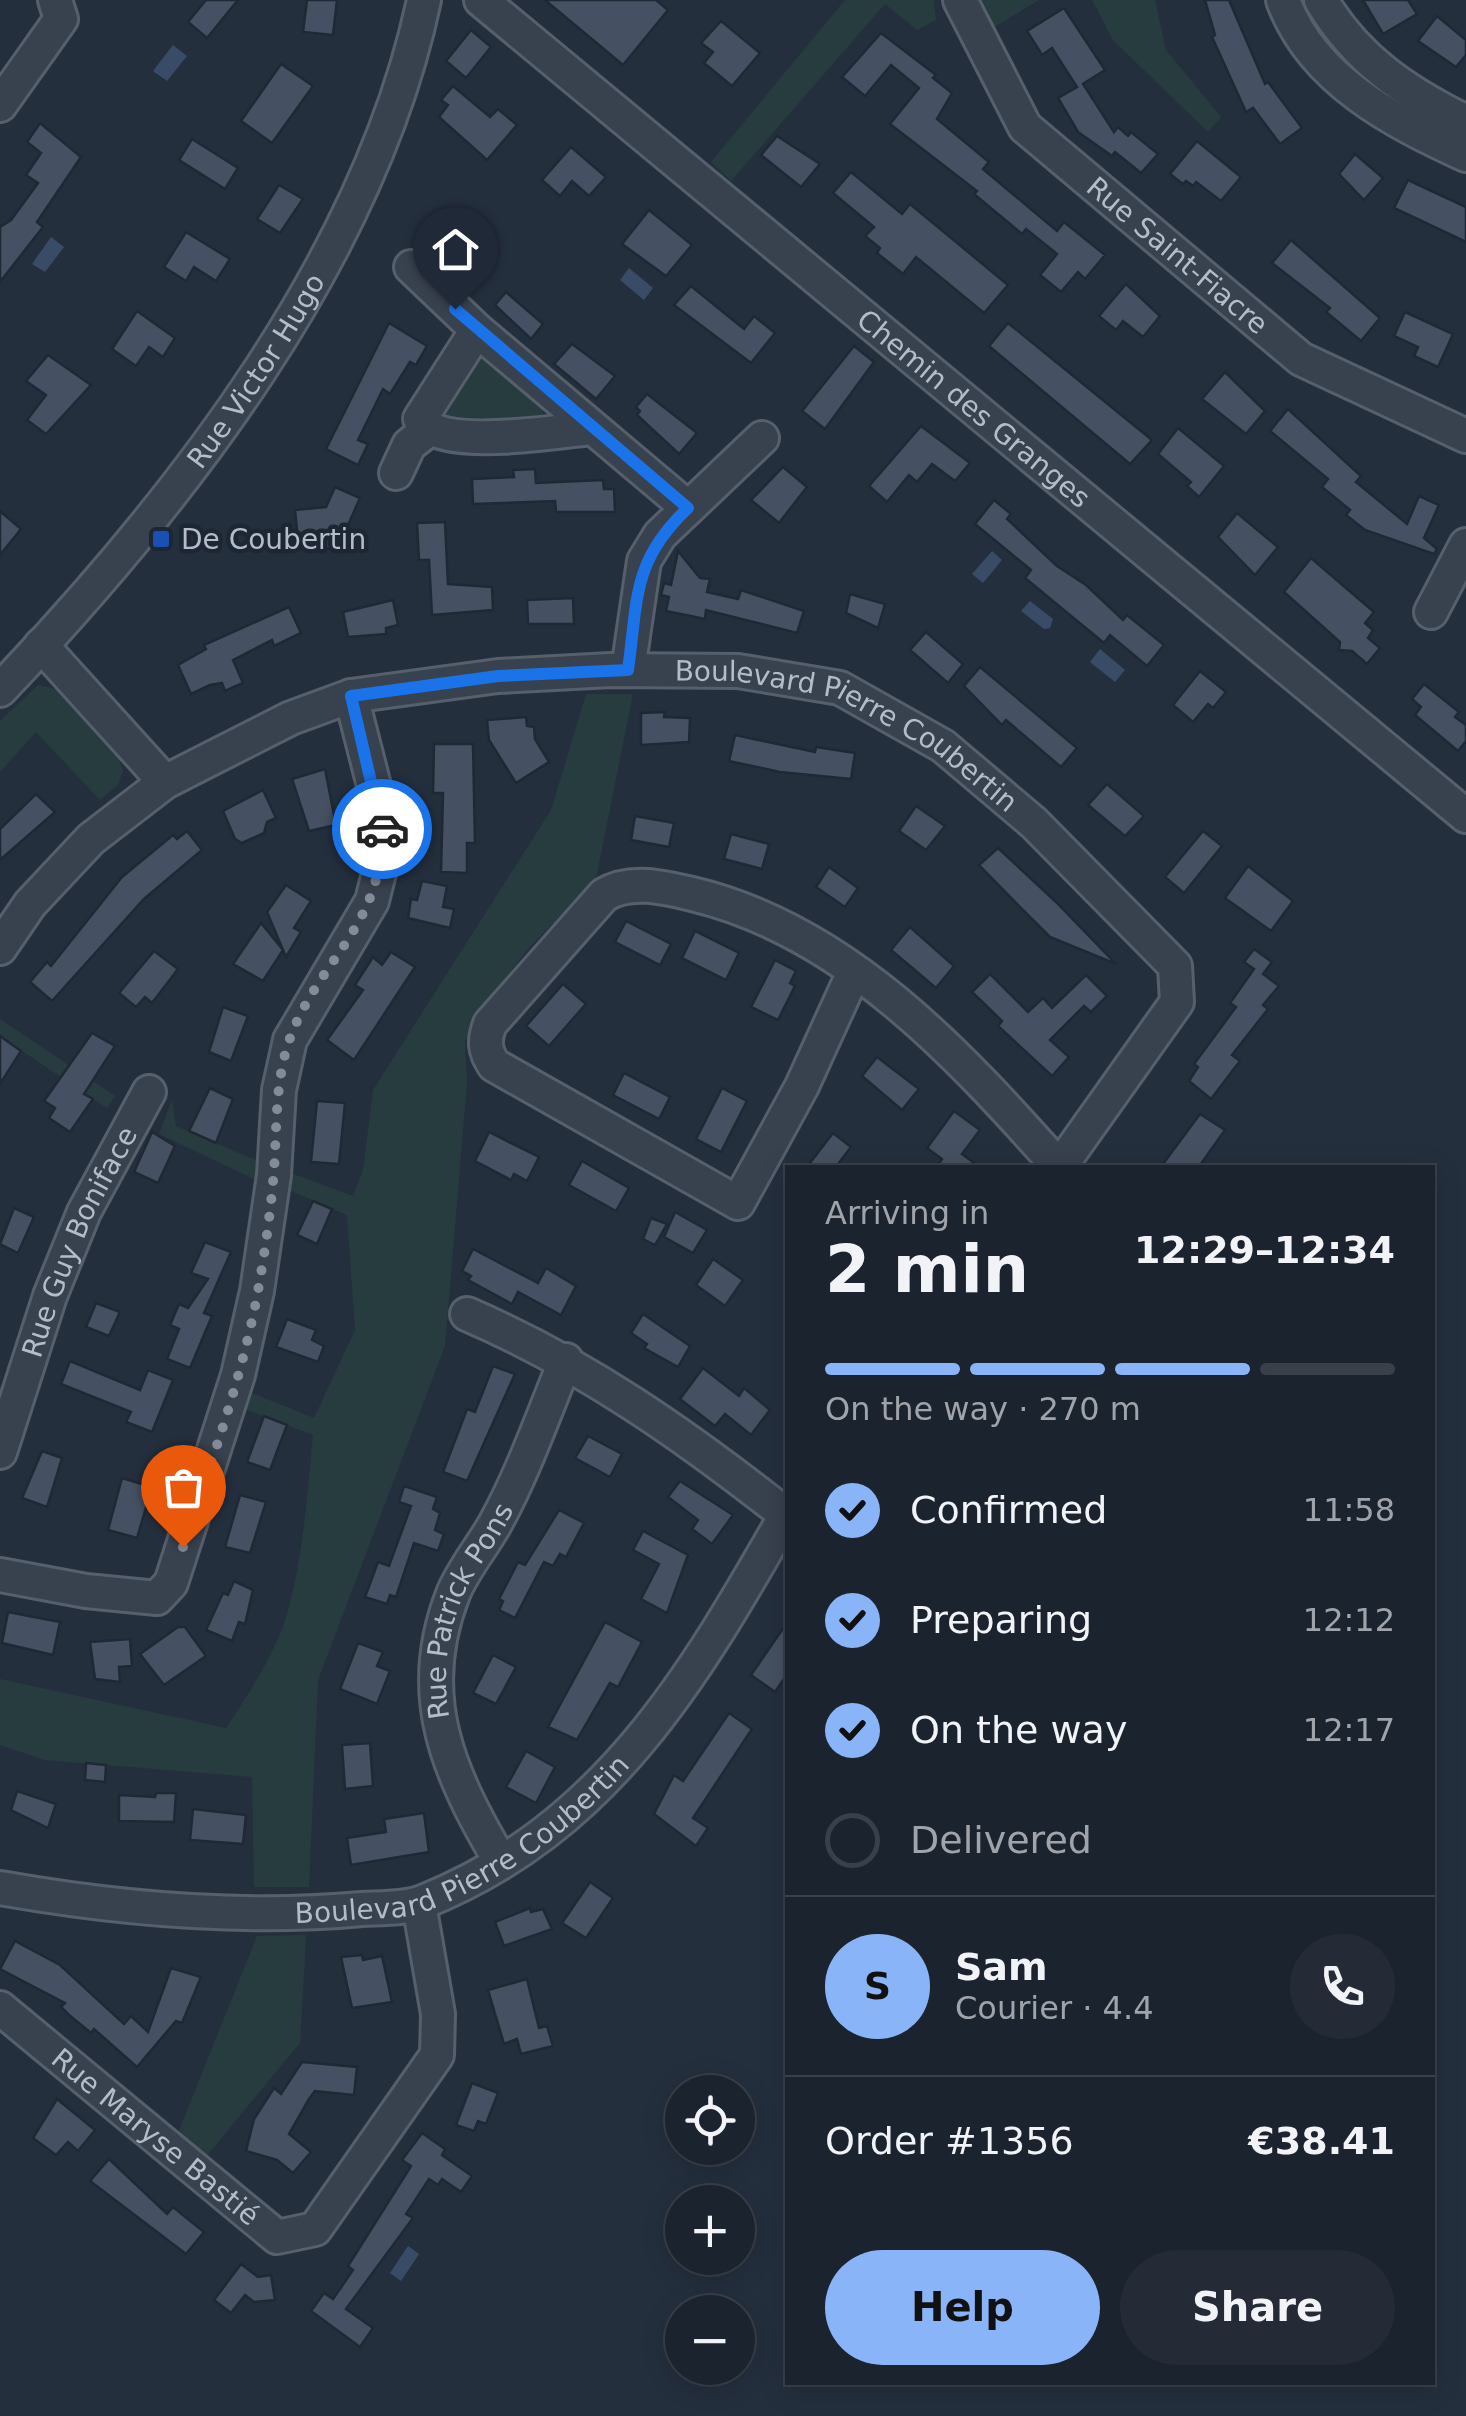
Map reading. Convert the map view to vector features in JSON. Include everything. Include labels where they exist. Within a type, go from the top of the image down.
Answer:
[{"type":"street","points":[[0,105],[62,19],[55,0]]},
{"type":"street","name":"Rue Victor Hugo","points":[[0,690],[110,572],[179,482],[300,300],[357,203],[385,136],[424,0]]},
{"type":"street","name":"Chemin des Granges","points":[[480,0],[1466,816]]},
{"type":"street","name":"Rue Saint-Fiacre","points":[[960,0],[1024,127],[1301,360],[1466,436]]},
{"type":"street","points":[[1283,0],[1312,48],[1364,103],[1466,154]]},
{"type":"street","points":[[1321,0],[1357,51],[1384,75],[1419,99],[1466,122]]},
{"type":"street","points":[[411,268],[476,330],[688,508]]},
{"type":"street","points":[[476,330],[420,419],[428,430],[441,436],[514,436],[591,428]]},
{"type":"street","points":[[396,473],[408,445],[428,430]]},
{"type":"street","points":[[628,670],[644,561],[660,535],[762,438]]},
{"type":"street","points":[[1431,612],[1466,545]]},
{"type":"street","points":[[41,645],[165,782]]},
{"type":"street","name":"Boulevard Pierre Coubertin","points":[[0,948],[30,904],[91,839],[165,782],[291,718],[351,696],[498,676],[628,670],[738,671],[840,688],[943,746],[1034,823],[1175,966],[1177,1002],[1060,1165]]},
{"type":"street","points":[[0,1575],[157,1598],[171,1583],[238,1375],[258,1291],[274,1175],[279,1090],[290,1040],[372,901],[382,862],[382,817],[351,696]]},
{"type":"street","points":[[854,972],[802,1086],[738,1203],[494,1065],[484,1039],[490,1024],[604,895],[620,885],[668,888],[740,906],[817,945],[904,1008],[980,1079],[1057,1165]]},
{"type":"street","name":"Rue Guy Boniface","points":[[0,1452],[50,1296],[84,1212],[149,1092]]},
{"type":"street","points":[[467,1314],[566,1360],[668,1423],[785,1512]]},
{"type":"street","name":"Rue Patrick Pons","points":[[501,1862],[459,1790],[436,1716],[435,1660],[453,1593],[497,1520],[566,1360]]},
{"type":"street","name":"Boulevard Pierre Coubertin","points":[[0,1888],[127,1908],[316,1913],[419,1904],[501,1862],[572,1814],[634,1750],[717,1635],[785,1517]]},
{"type":"street","name":"Rue Maryse Bastié","points":[[0,2008],[277,2238],[316,2229],[438,2055],[438,2014],[419,1904]]},
{"type":"green space","points":[[845,0],[934,0],[936,20],[917,30],[885,4],[731,181],[711,162]]},
{"type":"green space","points":[[971,0],[1039,0],[986,32]]},
{"type":"green space","points":[[1092,0],[1155,0],[1166,50],[1221,117],[1208,132],[1113,40]]},
{"type":"green space","points":[[485,352],[540,399],[544,419],[451,429],[441,415],[477,353]]},
{"type":"green space","points":[[38,685],[62,690],[117,751],[123,771],[118,785],[100,800],[36,732],[0,772],[0,721]]},
{"type":"green space","points":[[586,694],[633,694],[596,879],[528,949],[465,1041],[467,1082],[445,1346],[318,1680],[309,1887],[254,1887],[252,1777],[45,1760],[0,1745],[0,1679],[226,1728],[255,1682],[280,1634],[293,1589],[303,1536],[313,1435],[242,1408],[247,1391],[314,1418],[355,1330],[347,1215],[282,1187],[283,1170],[353,1196],[363,1170],[373,1090],[551,810]]},
{"type":"green space","points":[[0,1019],[115,1096],[107,1108],[0,1036]]},
{"type":"green space","points":[[172,1100],[176,1126],[258,1161],[256,1180],[159,1134]]},
{"type":"green space","points":[[306,1935],[300,2043],[204,2159],[176,2138],[257,1936]]},
{"type":"water","points":[[173,45],[187,56],[167,81],[153,71]]},
{"type":"water","points":[[51,237],[64,247],[45,272],[32,264]]},
{"type":"water","points":[[629,268],[653,288],[644,300],[620,280]]},
{"type":"water","points":[[992,551],[1002,560],[983,583],[972,574]]},
{"type":"water","points":[[1030,601],[1053,619],[1050,628],[1044,629],[1021,611]]},
{"type":"water","points":[[1100,649],[1125,670],[1115,682],[1090,662]]},
{"type":"water","points":[[408,2246],[419,2254],[401,2281],[390,2273]]},
{"type":"building","points":[[206,0],[238,0],[207,38],[188,22]]},
{"type":"building","points":[[307,0],[337,0],[333,35],[303,32]]},
{"type":"building","points":[[545,0],[656,0],[668,10],[623,65]]},
{"type":"building","points":[[1205,0],[1229,0],[1265,84],[1268,82],[1302,128],[1280,144],[1253,108],[1246,112],[1212,37],[1215,35]]},
{"type":"building","points":[[1363,0],[1408,0],[1417,14],[1383,34]]},
{"type":"building","points":[[1064,8],[1105,70],[1083,84],[1114,132],[1118,127],[1128,136],[1131,132],[1158,154],[1141,173],[1115,152],[1112,156],[1078,132],[1058,98],[1077,87],[1052,48],[1042,55],[1027,31]]},
{"type":"building","points":[[1437,16],[1466,40],[1466,55],[1456,67],[1418,41]]},
{"type":"building","points":[[721,21],[760,53],[732,86],[704,63],[713,52],[701,43]]},
{"type":"building","points":[[471,30],[491,47],[466,78],[446,61]]},
{"type":"building","points":[[881,33],[936,75],[933,78],[952,93],[937,119],[989,162],[983,169],[1057,231],[1064,222],[1105,255],[1085,279],[1078,272],[1061,292],[1040,275],[1057,254],[1026,229],[1022,234],[974,194],[977,191],[890,124],[919,88],[891,65],[865,96],[842,77]]},
{"type":"building","points":[[281,64],[313,86],[272,143],[241,121]]},
{"type":"building","points":[[453,86],[490,117],[498,109],[517,125],[487,160],[439,117],[448,105],[441,100]]},
{"type":"building","points":[[40,123],[81,157],[37,222],[43,227],[0,282],[0,227],[11,220],[38,183],[26,175],[41,153],[27,142]]},
{"type":"building","points":[[777,136],[820,164],[801,187],[761,155]]},
{"type":"building","points":[[192,139],[238,168],[225,189],[179,160]]},
{"type":"building","points":[[1197,141],[1241,177],[1221,201],[1196,182],[1193,186],[1186,181],[1183,184],[1170,174]]},
{"type":"building","points":[[571,147],[606,177],[589,196],[572,181],[560,196],[542,180]]},
{"type":"building","points":[[1355,154],[1383,178],[1364,200],[1339,174]]},
{"type":"building","points":[[851,172],[902,214],[910,204],[1008,285],[984,313],[916,257],[903,274],[877,253],[880,248],[865,236],[874,227],[833,193]]},
{"type":"building","points":[[1408,180],[1466,207],[1466,242],[1394,208]]},
{"type":"building","points":[[279,185],[303,199],[280,233],[257,219]]},
{"type":"building","points":[[649,210],[692,245],[666,276],[622,244]]},
{"type":"building","points":[[447,215],[476,239],[459,259],[434,232]]},
{"type":"building","points":[[186,232],[230,259],[216,281],[194,267],[186,281],[164,267]]},
{"type":"building","points":[[1291,240],[1380,318],[1361,341],[1326,312],[1330,308],[1272,263]]},
{"type":"building","points":[[1126,284],[1160,316],[1143,337],[1123,321],[1116,330],[1099,316]]},
{"type":"building","points":[[691,286],[744,329],[754,316],[775,333],[751,363],[674,305]]},
{"type":"building","points":[[506,292],[543,324],[531,339],[495,305]]},
{"type":"building","points":[[137,311],[175,338],[163,357],[149,347],[136,366],[112,349]]},
{"type":"building","points":[[1405,312],[1453,334],[1438,367],[1414,356],[1418,347],[1394,336]]},
{"type":"building","points":[[389,323],[427,346],[416,365],[410,362],[390,394],[383,389],[358,440],[368,444],[358,465],[326,449]]},
{"type":"building","points":[[1008,323],[1152,440],[1130,464],[989,346]]},
{"type":"building","points":[[572,344],[615,376],[596,399],[554,364]]},
{"type":"building","points":[[854,346],[874,362],[825,429],[802,411]]},
{"type":"building","points":[[48,355],[91,385],[46,434],[27,420],[46,395],[26,381]]},
{"type":"building","points":[[1225,372],[1265,411],[1246,434],[1202,399]]},
{"type":"building","points":[[647,394],[697,433],[679,454],[637,415],[640,411],[636,407]]},
{"type":"building","points":[[1288,409],[1361,476],[1356,482],[1407,524],[1419,496],[1439,505],[1424,538],[1437,549],[1434,554],[1365,530],[1346,515],[1350,510],[1322,487],[1328,479],[1270,431]]},
{"type":"building","points":[[921,426],[970,463],[955,481],[932,464],[917,482],[909,475],[887,502],[869,486]]},
{"type":"building","points":[[1178,428],[1224,466],[1199,497],[1187,486],[1191,482],[1158,454]]},
{"type":"building","points":[[783,467],[807,487],[779,523],[751,500]]},
{"type":"building","points":[[535,469],[536,483],[603,480],[604,489],[614,489],[615,512],[556,512],[555,501],[473,504],[472,479],[514,477],[513,470]]},
{"type":"building","points":[[335,487],[360,498],[345,532],[347,548],[299,549],[295,510],[326,507]]},
{"type":"building","points":[[994,500],[1011,514],[1007,519],[1057,566],[1086,585],[1123,620],[1127,615],[1164,645],[1147,666],[1110,635],[1104,643],[1025,578],[1031,570],[975,524]]},
{"type":"building","points":[[0,511],[21,529],[0,555]]},
{"type":"building","points":[[1237,513],[1278,547],[1255,575],[1218,537]]},
{"type":"building","points":[[445,522],[448,584],[492,587],[493,610],[432,615],[429,560],[419,560],[417,523]]},
{"type":"building","points":[[678,551],[700,578],[710,579],[707,592],[738,599],[741,590],[804,611],[797,633],[706,610],[705,619],[666,611],[669,597],[661,595],[664,583],[671,585]]},
{"type":"building","points":[[1311,558],[1374,612],[1365,623],[1373,630],[1368,638],[1380,648],[1367,664],[1352,651],[1339,650],[1340,642],[1284,592]]},
{"type":"building","points":[[850,594],[885,604],[878,628],[846,613]]},
{"type":"building","points":[[573,598],[574,624],[528,624],[527,600]]},
{"type":"building","points":[[393,600],[398,625],[386,628],[386,634],[348,637],[343,612]]},
{"type":"building","points":[[289,607],[301,633],[274,646],[272,640],[233,660],[243,683],[225,691],[222,683],[210,685],[191,694],[178,665],[206,649],[204,645]]},
{"type":"building","points":[[926,632],[963,664],[948,683],[910,650]]},
{"type":"building","points":[[980,667],[1077,748],[1061,767],[1006,720],[1002,725],[964,686]]},
{"type":"building","points":[[1200,671],[1226,692],[1213,708],[1208,704],[1193,722],[1173,705]]},
{"type":"building","points":[[1424,684],[1459,712],[1455,717],[1466,725],[1466,741],[1458,751],[1415,715],[1421,707],[1412,699]]},
{"type":"building","points":[[665,712],[664,717],[690,718],[689,742],[641,745],[641,713]]},
{"type":"building","points":[[526,717],[527,726],[534,727],[535,739],[549,762],[516,783],[489,740],[487,720]]},
{"type":"building","points":[[735,735],[815,752],[816,747],[855,753],[851,779],[780,772],[729,761]]},
{"type":"building","points":[[434,744],[473,744],[475,843],[467,843],[467,873],[441,872],[443,793],[433,793]]},
{"type":"building","points":[[325,769],[336,825],[309,831],[292,779]]},
{"type":"building","points":[[1107,784],[1144,816],[1125,836],[1088,805]]},
{"type":"building","points":[[263,790],[276,818],[267,822],[264,833],[242,843],[235,839],[223,811]]},
{"type":"building","points":[[36,794],[55,812],[0,860],[0,829]]},
{"type":"building","points":[[916,806],[945,826],[926,850],[899,831]]},
{"type":"building","points":[[635,816],[674,823],[669,847],[631,840]]},
{"type":"building","points":[[187,831],[202,850],[144,899],[52,1001],[30,982],[47,962],[51,966],[122,877],[173,835],[177,839]]},
{"type":"building","points":[[1203,831],[1222,846],[1184,893],[1165,877]]},
{"type":"building","points":[[731,834],[769,844],[762,869],[724,859]]},
{"type":"building","points":[[998,848],[1116,964],[1050,937],[979,865]]},
{"type":"building","points":[[1248,866],[1293,901],[1271,931],[1225,898]]},
{"type":"building","points":[[829,867],[858,888],[845,907],[816,887]]},
{"type":"building","points":[[422,881],[447,886],[443,907],[454,909],[450,928],[408,918],[411,899],[417,900]]},
{"type":"building","points":[[286,885],[311,901],[294,928],[301,932],[286,957],[267,912]]},
{"type":"building","points":[[626,921],[671,944],[660,965],[615,942]]},
{"type":"building","points":[[261,923],[283,950],[263,981],[233,964]]},
{"type":"building","points":[[910,927],[954,966],[936,988],[891,950]]},
{"type":"building","points":[[695,931],[739,953],[726,980],[682,958]]},
{"type":"building","points":[[1254,949],[1272,962],[1263,974],[1279,986],[1263,1005],[1268,1009],[1232,1055],[1240,1061],[1211,1099],[1189,1081],[1198,1067],[1194,1064],[1236,1007],[1230,1003],[1254,969],[1244,962]]},
{"type":"building","points":[[154,951],[178,969],[152,1003],[145,997],[136,1007],[119,993]]},
{"type":"building","points":[[391,952],[415,967],[354,1060],[327,1040],[363,990],[355,985],[373,957],[382,965]]},
{"type":"building","points":[[775,960],[796,971],[790,983],[795,986],[778,1020],[751,1007]]},
{"type":"building","points":[[990,974],[1028,1012],[1043,998],[1052,1008],[1086,975],[1107,996],[1091,1012],[1084,1006],[1050,1040],[1069,1057],[1052,1076],[998,1026],[1002,1021],[972,992]]},
{"type":"building","points":[[563,984],[586,1004],[549,1046],[526,1026]]},
{"type":"building","points":[[223,1007],[248,1016],[231,1061],[209,1052]]},
{"type":"building","points":[[92,1033],[115,1046],[84,1094],[93,1099],[70,1132],[49,1118],[55,1108],[44,1101]]},
{"type":"building","points":[[0,1036],[21,1051],[0,1084]]},
{"type":"building","points":[[877,1057],[919,1089],[902,1110],[862,1076]]},
{"type":"building","points":[[624,1073],[670,1097],[659,1119],[613,1095]]},
{"type":"building","points":[[210,1088],[233,1099],[216,1143],[189,1131]]},
{"type":"building","points":[[722,1088],[747,1101],[721,1152],[696,1139]]},
{"type":"building","points":[[317,1101],[345,1103],[339,1164],[311,1162]]},
{"type":"building","points":[[954,1111],[980,1130],[962,1154],[977,1165],[938,1165],[942,1159],[927,1148]]},
{"type":"building","points":[[1200,1114],[1225,1130],[1200,1165],[1162,1165]]},
{"type":"building","points":[[152,1132],[175,1146],[158,1183],[134,1172]]},
{"type":"building","points":[[489,1132],[539,1157],[527,1181],[514,1174],[511,1180],[475,1161]]},
{"type":"building","points":[[833,1133],[851,1147],[837,1165],[808,1165]]},
{"type":"building","points":[[582,1161],[629,1188],[616,1211],[569,1185]]},
{"type":"building","points":[[313,1201],[332,1209],[317,1244],[297,1235]]},
{"type":"building","points":[[14,1208],[34,1217],[18,1253],[0,1244]]},
{"type":"building","points":[[675,1212],[707,1230],[693,1253],[664,1237]]},
{"type":"building","points":[[651,1218],[667,1224],[655,1245],[643,1239]]},
{"type":"building","points":[[205,1242],[231,1252],[204,1313],[212,1316],[190,1368],[167,1359],[179,1329],[170,1325],[179,1304],[188,1308],[208,1279],[191,1273]]},
{"type":"building","points":[[473,1249],[538,1283],[546,1268],[576,1286],[561,1315],[518,1292],[512,1304],[468,1280],[471,1276],[462,1271]]},
{"type":"building","points":[[713,1259],[743,1280],[725,1306],[696,1285]]},
{"type":"building","points":[[96,1303],[120,1312],[109,1336],[86,1327]]},
{"type":"building","points":[[643,1314],[690,1346],[678,1367],[644,1348],[647,1344],[631,1333]]},
{"type":"building","points":[[287,1319],[316,1330],[312,1340],[324,1346],[318,1362],[276,1347]]},
{"type":"building","points":[[70,1361],[140,1390],[148,1370],[173,1380],[152,1432],[126,1422],[131,1412],[61,1384]]},
{"type":"building","points":[[493,1366],[515,1374],[467,1481],[443,1472],[467,1409],[475,1412]]},
{"type":"building","points":[[703,1368],[739,1396],[744,1388],[770,1410],[751,1435],[725,1414],[715,1426],[680,1399]]},
{"type":"building","points":[[264,1416],[287,1425],[270,1470],[247,1462]]},
{"type":"building","points":[[588,1436],[622,1454],[610,1477],[575,1458]]},
{"type":"building","points":[[42,1451],[62,1458],[47,1507],[22,1498]]},
{"type":"building","points":[[122,1478],[152,1487],[137,1538],[108,1530]]},
{"type":"building","points":[[680,1481],[733,1515],[712,1544],[692,1529],[698,1520],[668,1497]]},
{"type":"building","points":[[404,1486],[437,1497],[433,1509],[440,1513],[435,1530],[444,1534],[438,1551],[414,1543],[396,1597],[390,1595],[387,1604],[365,1597],[378,1562],[389,1566],[411,1506],[399,1502]]},
{"type":"building","points":[[240,1495],[266,1502],[250,1553],[225,1547]]},
{"type":"building","points":[[559,1510],[584,1523],[566,1557],[560,1554],[553,1566],[544,1562],[515,1618],[499,1610],[503,1601],[499,1599],[518,1562],[525,1565]]},
{"type":"building","points":[[643,1531],[688,1555],[667,1613],[641,1599],[659,1564],[633,1550]]},
{"type":"building","points":[[234,1581],[253,1590],[245,1624],[239,1622],[232,1641],[206,1630],[223,1593],[228,1595]]},
{"type":"building","points":[[8,1612],[60,1622],[53,1655],[2,1643]]},
{"type":"building","points":[[605,1622],[642,1642],[618,1687],[610,1683],[577,1740],[548,1727]]},
{"type":"building","points":[[785,1625],[785,1677],[775,1692],[751,1675]]},
{"type":"building","points":[[178,1627],[185,1627],[206,1656],[164,1685],[140,1654]]},
{"type":"building","points":[[130,1639],[132,1666],[119,1667],[120,1682],[95,1679],[90,1642]]},
{"type":"building","points":[[358,1643],[383,1652],[377,1666],[390,1671],[377,1704],[340,1689]]},
{"type":"building","points":[[493,1655],[516,1667],[496,1704],[473,1693]]},
{"type":"building","points":[[729,1713],[752,1729],[693,1818],[708,1828],[696,1846],[654,1814],[674,1775],[683,1781]]},
{"type":"building","points":[[370,1743],[373,1786],[345,1789],[342,1745]]},
{"type":"building","points":[[526,1751],[555,1767],[536,1803],[506,1787]]},
{"type":"building","points":[[86,1763],[106,1765],[105,1782],[85,1780]]},
{"type":"building","points":[[17,1791],[56,1804],[48,1828],[11,1810]]},
{"type":"building","points":[[156,1793],[176,1793],[174,1822],[119,1821],[119,1795],[155,1797]]},
{"type":"building","points":[[193,1809],[246,1815],[243,1844],[190,1840]]},
{"type":"building","points":[[424,1813],[429,1852],[351,1865],[347,1838],[386,1832],[384,1819]]},
{"type":"building","points":[[590,1882],[613,1898],[586,1938],[562,1923]]},
{"type":"building","points":[[530,1908],[531,1912],[543,1909],[552,1929],[504,1946],[495,1922]]},
{"type":"building","points":[[15,1941],[60,1965],[124,2024],[131,2016],[148,2032],[171,1968],[201,1977],[182,2023],[176,2021],[137,2067],[94,2029],[91,2033],[69,2015],[61,2007],[65,2003],[0,1969]]},
{"type":"building","points":[[362,1955],[363,1960],[382,1956],[392,2002],[352,2008],[341,1957]]},
{"type":"building","points":[[527,1979],[539,2028],[547,2026],[553,2046],[521,2054],[517,2039],[504,2044],[488,1990]]},
{"type":"building","points":[[302,2062],[357,2067],[354,2095],[315,2091],[309,2099],[289,2134],[311,2152],[293,2173],[277,2160],[246,2151],[254,2119],[274,2088],[281,2094]]},
{"type":"building","points":[[472,2083],[498,2093],[486,2124],[478,2121],[474,2131],[456,2125]]},
{"type":"building","points":[[57,2099],[95,2130],[78,2151],[68,2142],[56,2155],[33,2138]]},
{"type":"building","points":[[422,2133],[445,2149],[442,2155],[472,2176],[461,2192],[442,2179],[438,2185],[429,2179],[406,2214],[413,2218],[346,2309],[373,2328],[360,2347],[311,2311],[324,2293],[333,2299],[353,2270],[348,2266],[411,2166],[402,2160]]},
{"type":"building","points":[[109,2159],[167,2214],[173,2207],[204,2232],[186,2254],[90,2181]]},
{"type":"building","points":[[241,2264],[258,2277],[271,2275],[275,2300],[254,2302],[245,2295],[231,2313],[214,2300]]},
{"type":"way so far","points":[[183,1547],[238,1375],[258,1291],[274,1175],[279,1090],[290,1040],[372,901],[382,862],[382,829]]},
{"type":"place","name":"De Coubertin","points":[[161,539]]},
{"type":"route","points":[[382,829],[351,696],[498,676],[628,670],[644,561],[660,535],[688,508],[455,309]]}]
